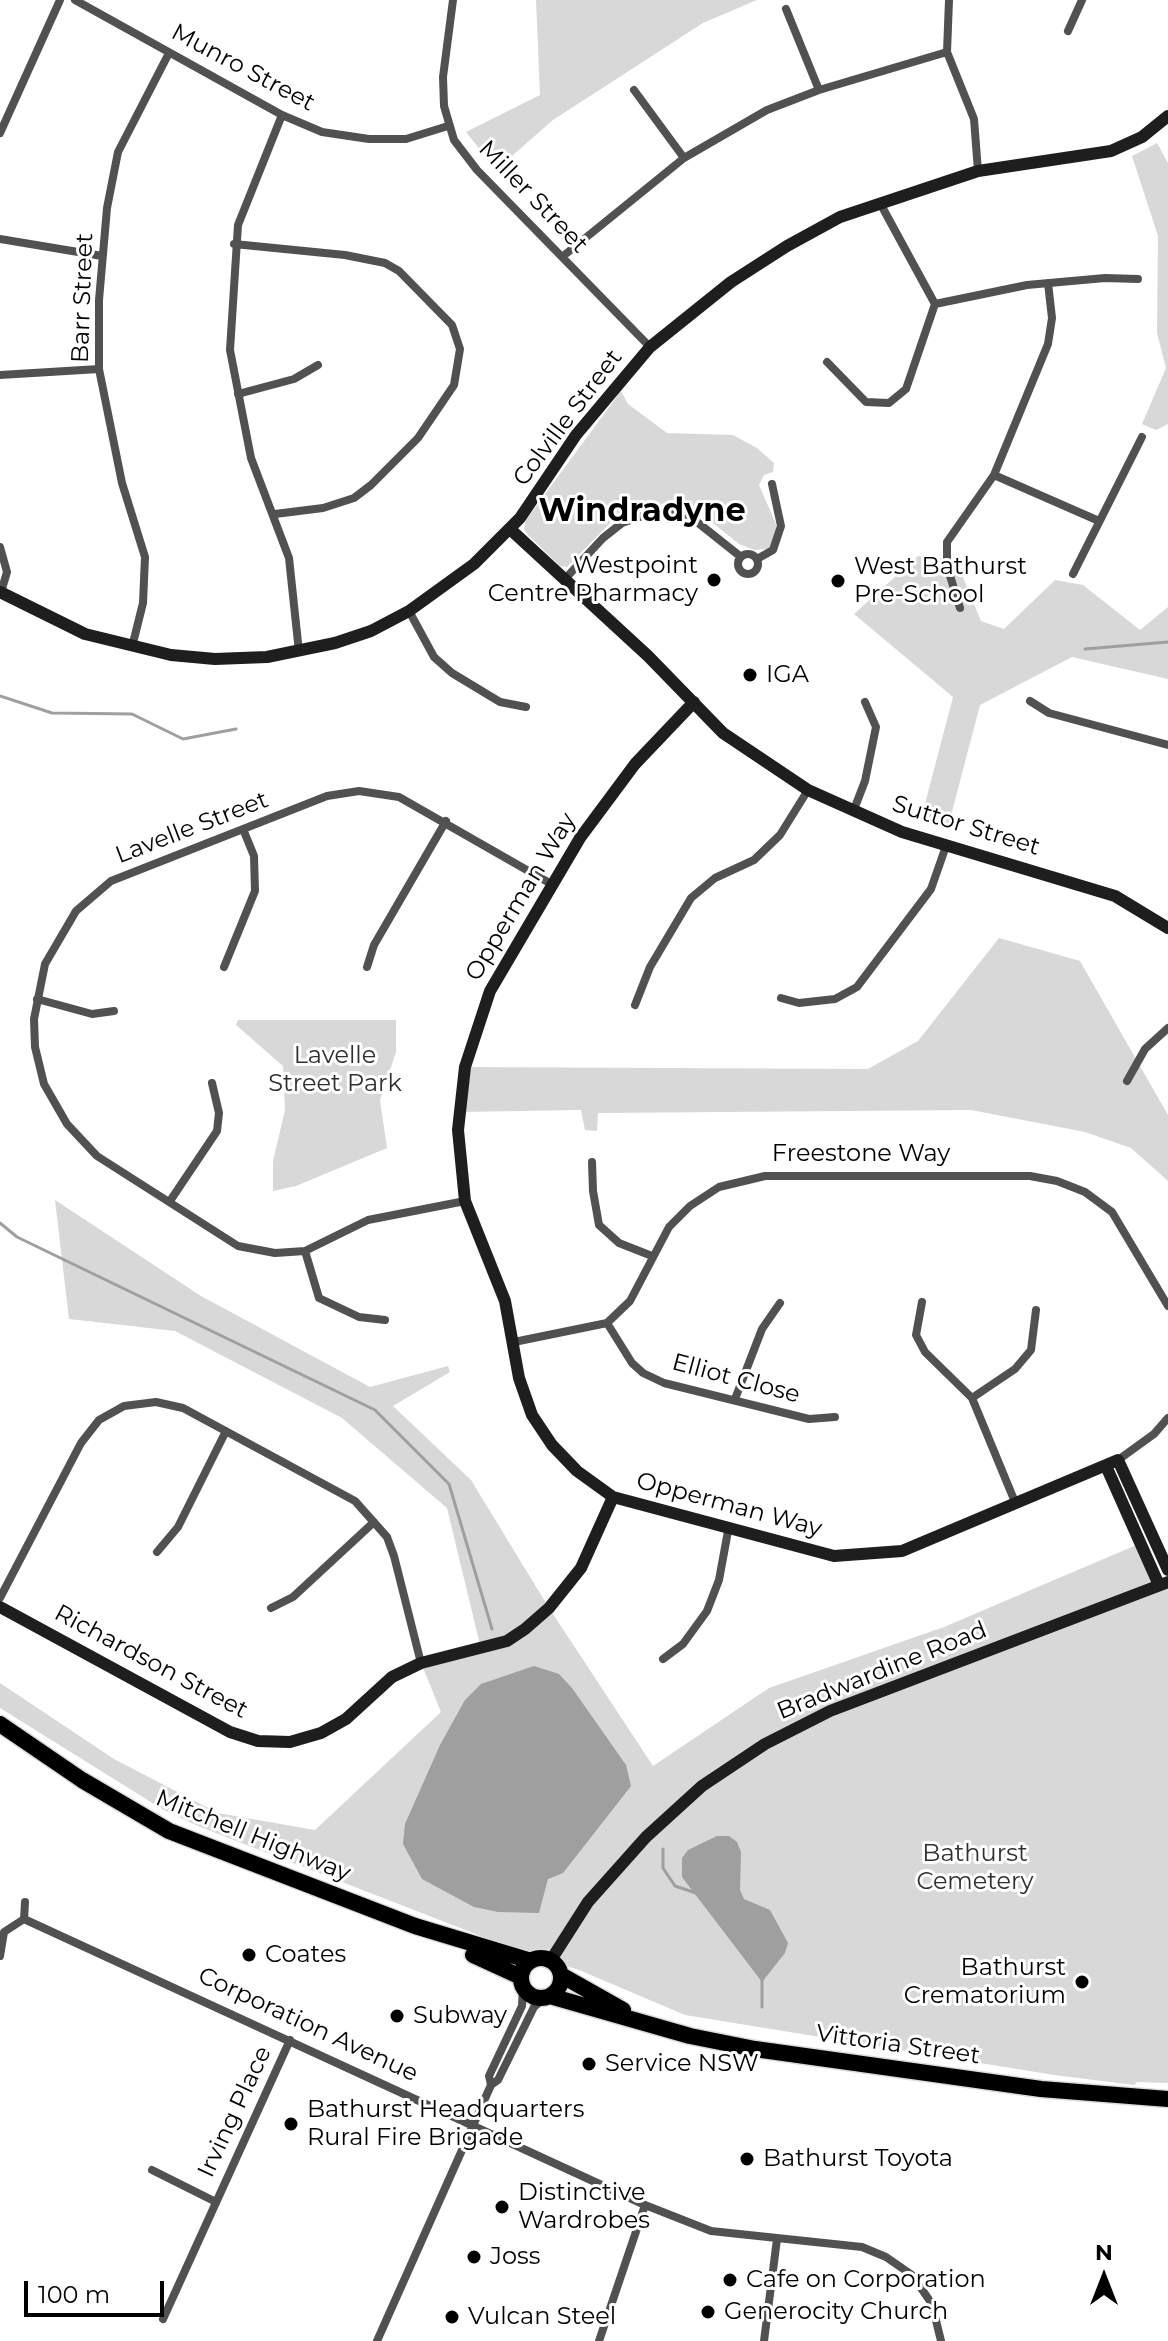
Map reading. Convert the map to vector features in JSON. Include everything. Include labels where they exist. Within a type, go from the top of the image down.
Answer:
[{"type":"highway","name":"Mitchell Highway","points":[[0,1724],[82,1780],[169,1831],[415,1926],[531,1961]]},
{"type":"highway","name":"Mitchell Highway","points":[[415,1926],[424,1935],[522,1983]]},
{"type":"highway","points":[[551,1960],[561,1975],[559,1988],[547,1997],[532,1996],[522,1983],[531,1961],[551,1960]]},
{"type":"highway","name":"Vittoria Street","points":[[561,1975],[578,1988],[622,2008],[625,2015]]},
{"type":"highway","name":"Vittoria Street","points":[[547,1997],[618,2017],[625,2015],[690,2036],[755,2049],[1041,2089],[1168,2099]]},
{"type":"street","points":[[0,133],[60,0]]},
{"type":"street","name":"Munro Street","points":[[75,0],[282,115],[322,132],[369,139],[406,139],[448,126]]},
{"type":"street","name":"Miller Street","points":[[453,0],[443,77],[448,126],[468,160],[650,347]]},
{"type":"street","points":[[949,0],[947,52],[974,119],[978,171]]},
{"type":"street","points":[[1068,31],[1082,0]]},
{"type":"street","points":[[786,9],[819,90]]},
{"type":"street","points":[[562,257],[684,158],[767,110],[819,90],[947,52]]},
{"type":"street","name":"Barr Street","points":[[132,647],[143,603],[145,557],[122,483],[99,369],[102,256],[111,178],[118,152],[169,53]]},
{"type":"street","points":[[634,90],[684,158]]},
{"type":"street","points":[[282,115],[243,209],[234,244],[229,327],[251,458],[275,514],[292,572],[299,652]]},
{"type":"street","name":"Colville Street","points":[[0,592],[85,634],[132,647],[215,659],[299,652],[371,631],[409,611],[474,564],[510,529],[576,435],[650,347],[731,282],[840,217],[978,171],[1111,151],[1142,137],[1168,116]]},
{"type":"street","points":[[827,362],[866,402],[889,403],[906,389],[935,304],[880,203]]},
{"type":"street","points":[[0,239],[102,256]]},
{"type":"street","points":[[234,244],[345,255],[385,263],[399,271],[452,325],[460,349],[459,370],[454,385],[418,438],[371,485],[354,498],[323,508],[275,514]]},
{"type":"street","points":[[935,304],[1048,283],[1105,278],[1138,279]]},
{"type":"street","points":[[960,608],[947,566],[947,542],[994,475],[1048,344],[1052,318],[1048,283]]},
{"type":"street","points":[[238,394],[294,379],[318,365]]},
{"type":"street","points":[[0,375],[99,369]]},
{"type":"street","points":[[1073,574],[1142,437]]},
{"type":"street","points":[[994,475],[1099,521]]},
{"type":"street","points":[[757,559],[773,550],[781,526],[772,484]]},
{"type":"street","points":[[564,580],[622,523],[657,511],[692,518],[741,557]]},
{"type":"street","name":"Suttor Street","points":[[510,529],[723,733],[808,790],[853,812],[946,846],[1081,883],[1126,901],[1168,928]]},
{"type":"street","points":[[0,547],[7,572],[0,592]]},
{"type":"street","points":[[741,557],[749,554],[757,559]]},
{"type":"street","points":[[741,557],[738,566],[746,574],[755,571],[757,559]]},
{"type":"street","points":[[409,611],[434,657],[452,673],[500,702],[526,707]]},
{"type":"street","points":[[1030,701],[1049,713],[1168,745]]},
{"type":"street","name":"Opperman Way","points":[[694,702],[602,805],[490,991],[472,1040],[459,1102],[465,1201],[505,1301],[519,1378],[532,1415],[577,1471],[613,1497],[728,1531],[834,1556],[863,1557],[902,1551],[1112,1463]]},
{"type":"street","points":[[853,812],[865,781],[876,727],[865,702]]},
{"type":"street","points":[[635,1005],[650,967],[691,898],[715,878],[754,860],[780,835],[808,790]]},
{"type":"street","name":"Lavelle Street","points":[[465,1201],[368,1220],[305,1251],[275,1253],[238,1246],[97,1156],[67,1124],[44,1084],[35,1047],[37,999],[45,964],[76,911],[111,881],[327,796],[359,791],[399,797],[446,821],[553,885]]},
{"type":"street","points":[[367,967],[374,945],[446,821]]},
{"type":"street","points":[[224,967],[255,891],[254,856],[243,829]]},
{"type":"street","points":[[781,998],[799,1003],[835,999],[857,987],[931,889],[946,846]]},
{"type":"street","points":[[37,999],[92,1014],[114,1011]]},
{"type":"street","points":[[1127,1081],[1145,1049],[1168,1028]]},
{"type":"street","points":[[170,1201],[217,1131],[219,1113],[212,1083]]},
{"type":"street","points":[[592,1162],[599,1225],[619,1243],[652,1256]]},
{"type":"street","name":"Freestone Way","points":[[607,1323],[630,1301],[669,1227],[690,1206],[719,1187],[765,1176],[1030,1176],[1085,1192],[1112,1212],[1168,1306]]},
{"type":"street","points":[[305,1251],[319,1298],[359,1317],[385,1320]]},
{"type":"street","points":[[922,1302],[916,1319],[920,1343],[972,1398],[1015,1502]]},
{"type":"street","points":[[735,1399],[762,1329],[780,1303]]},
{"type":"street","points":[[972,1398],[1015,1369],[1031,1350],[1036,1310]]},
{"type":"street","points":[[514,1342],[607,1323]]},
{"type":"street","name":"Elliot Close","points":[[607,1323],[632,1363],[643,1373],[664,1383],[809,1419],[835,1417]]},
{"type":"street","points":[[0,1598],[81,1443],[99,1420],[124,1406],[156,1402],[183,1408],[355,1501],[374,1522],[394,1556],[421,1663]]},
{"type":"street","points":[[1112,1463],[1154,1434],[1168,1418]]},
{"type":"street","points":[[157,1552],[178,1527],[226,1431]]},
{"type":"street","points":[[1112,1463],[1168,1570]]},
{"type":"street","points":[[1112,1463],[1164,1584]]},
{"type":"street","name":"Richardson Street","points":[[0,1607],[230,1732],[258,1741],[290,1742],[321,1733],[346,1719],[392,1677],[421,1663],[507,1641],[549,1608],[581,1568],[613,1497]]},
{"type":"street","points":[[271,1608],[293,1597],[374,1522]]},
{"type":"street","points":[[663,1659],[683,1644],[707,1611],[719,1580],[728,1531]]},
{"type":"street","name":"Bradwardine Road","points":[[551,1960],[588,1902],[646,1837],[702,1786],[765,1744],[830,1711],[1164,1584]]},
{"type":"street","points":[[0,1956],[4,1932],[24,1919],[25,1902]]},
{"type":"street","name":"Corporation Avenue","points":[[24,1919],[473,2123],[645,2205],[711,2231],[862,2247],[886,2257],[912,2275],[932,2304],[941,2341]]},
{"type":"street","points":[[491,2085],[489,2076],[522,2006],[522,1983]]},
{"type":"street","points":[[377,2341],[491,2085],[498,2080],[534,2007],[547,1997]]},
{"type":"street","name":"Irving Place","points":[[163,2319],[290,2040]]},
{"type":"street","name":"Irving Place","points":[[152,2170],[216,2202]]},
{"type":"street","points":[[599,2341],[645,2205]]},
{"type":"street","points":[[764,2341],[777,2239]]},
{"type":"green space","points":[[536,0],[757,0],[703,23],[553,120],[496,170],[466,132],[540,95]]},
{"type":"green space","points":[[1157,143],[1168,163],[1168,424],[1156,430],[1142,424],[1166,368],[1157,333],[1158,236],[1132,156]]},
{"type":"green space","points":[[621,391],[628,404],[667,433],[733,435],[757,448],[774,463],[773,472],[764,475],[759,485],[776,524],[777,532],[769,549],[754,550],[739,544],[703,515],[673,504],[644,505],[616,517],[567,567],[560,566],[528,535],[524,529],[526,520]]},
{"type":"green space","points":[[918,556],[956,560],[981,621],[1004,629],[1055,580],[1083,585],[1140,630],[1168,607],[1168,679],[1072,657],[980,705],[948,827],[921,819],[953,697],[854,614]]},
{"type":"green space","points":[[999,938],[1080,961],[1168,1115],[1168,1181],[1131,1148],[1085,1132],[971,1110],[598,1113],[597,1131],[585,1130],[581,1110],[459,1112],[465,1067],[868,1069],[918,1041]]},
{"type":"green space","name":"Lavelle Street Park","points":[[238,1020],[396,1020],[396,1052],[380,1100],[387,1148],[296,1186],[273,1191],[273,1161],[285,1110],[283,1066],[236,1025]]},
{"type":"green space","name":"Bathurst Cemetery","points":[[55,1200],[201,1296],[370,1387],[448,1366],[450,1372],[393,1406],[471,1480],[549,1608],[653,1766],[769,1688],[944,1627],[1141,1543],[1159,1585],[1168,1582],[1168,2083],[1137,2082],[1134,2085],[1054,2075],[685,2015],[579,1970],[522,1952],[198,1826],[162,1809],[0,1708],[0,1683],[114,1759],[218,1813],[315,1830],[441,1712],[421,1663],[481,1649],[447,1508],[342,1418],[175,1331],[69,1319]]},
{"type":"shaded area","points":[[534,1666],[559,1674],[572,1688],[626,1765],[631,1786],[563,1873],[548,1879],[539,1913],[498,1912],[474,1907],[422,1879],[403,1844],[405,1824],[440,1745],[465,1700],[481,1684]]},
{"type":"shaded area","points":[[717,1836],[729,1836],[737,1842],[741,1852],[740,1890],[744,1899],[770,1910],[788,1943],[785,1953],[762,1982],[682,1877],[682,1858],[688,1850]]},
{"type":"waterway","points":[[1085,649],[1168,642]]},
{"type":"waterway","points":[[0,696],[52,713],[132,714],[183,739],[236,729]]},
{"type":"waterway","points":[[0,1223],[17,1237],[375,1410],[449,1484],[492,1629]]},
{"type":"waterway","points":[[663,1849],[663,1868],[675,1886],[699,1894]]},
{"type":"waterway","points":[[762,1979],[762,2007]]},
{"type":"place","name":"Westpoint Centre Pharmacy","points":[[714,580]]},
{"type":"place","name":"West Bathurst Pre-School","points":[[838,581]]},
{"type":"place","name":"IGA","points":[[750,675]]},
{"type":"place","name":"Coates","points":[[249,1955]]},
{"type":"place","name":"Bathurst Crematorium","points":[[1082,1982]]},
{"type":"place","name":"Subway","points":[[397,2016]]},
{"type":"place","name":"Service NSW","points":[[589,2064]]},
{"type":"place","name":"Bathurst Headquarters Rural Fire Brigade","points":[[291,2124]]},
{"type":"place","name":"Bathurst Toyota","points":[[747,2159]]},
{"type":"place","name":"Distinctive Wardrobes","points":[[502,2207]]},
{"type":"place","name":"Joss","points":[[474,2257]]},
{"type":"place","name":"Cafe on Corporation","points":[[730,2280]]},
{"type":"place","name":"Generocity Church","points":[[708,2312]]},
{"type":"place","name":"Vulcan Steel","points":[[452,2317]]},
{"type":"district","name":"Windradyne","points":[[642,512]]}]
